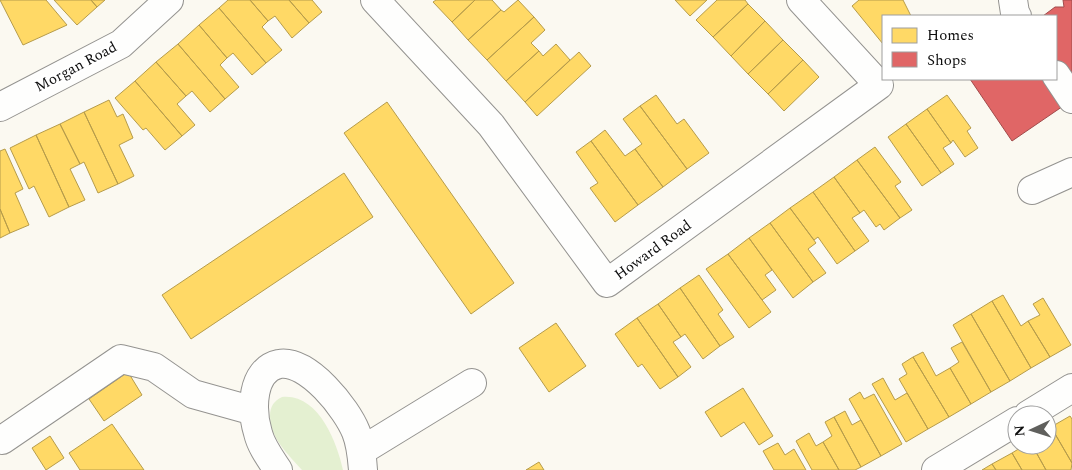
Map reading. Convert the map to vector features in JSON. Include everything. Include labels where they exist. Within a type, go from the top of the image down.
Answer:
[{"type":"street","name":"Morgan Road","points":[[0,107],[121,44],[170,0]]},
{"type":"street","name":"Howard Road","points":[[375,0],[491,125],[607,283],[879,85],[801,0]]},
{"type":"street","points":[[1013,0],[1014,13],[1016,15]]},
{"type":"street","points":[[1057,76],[1072,99]]},
{"type":"street","points":[[1032,190],[1072,172]]},
{"type":"street","points":[[2,440],[121,359],[154,367],[193,394],[254,412]]},
{"type":"street","points":[[278,470],[266,452],[258,433],[254,412],[254,398],[259,380],[266,369],[280,364],[292,365],[312,375],[329,391],[343,408],[356,431],[362,460],[472,383]]},
{"type":"street","points":[[1044,405],[1072,388]]},
{"type":"street","points":[[936,470],[1007,427]]},
{"type":"green space","points":[[282,397],[295,398],[306,403],[316,411],[331,434],[343,470],[302,470],[286,452],[276,439],[270,416],[273,404]]},
{"type":"building: Homes","points":[[0,0],[46,0],[67,25],[23,45]]},
{"type":"building: Homes","points":[[54,0],[91,0],[97,7],[77,25]]},
{"type":"building: Homes","points":[[91,0],[105,0],[97,7]]},
{"type":"building: Homes","points":[[228,0],[250,0],[268,21],[262,27],[282,50],[266,63],[219,8]]},
{"type":"building: Homes","points":[[250,0],[289,0],[309,23],[292,38],[275,16],[268,21]]},
{"type":"building: Homes","points":[[289,0],[312,0],[322,12],[309,23]]},
{"type":"building: Homes","points":[[436,0],[475,0],[452,22],[433,2]]},
{"type":"building: Homes","points":[[475,0],[492,0],[501,10],[468,40],[452,22]]},
{"type":"building: Homes","points":[[518,0],[534,17],[487,60],[468,40],[501,10],[504,12]]},
{"type":"building: Homes","points":[[675,0],[707,0],[690,16]]},
{"type":"building: Homes","points":[[717,0],[745,0],[748,4],[713,37],[696,20]]},
{"type":"building: Homes","points":[[859,0],[903,0],[910,15],[882,15],[882,43],[852,6]]},
{"type":"building: Homes","points":[[748,4],[765,21],[731,56],[713,37]]},
{"type":"building: Homes","points":[[219,8],[266,63],[252,75],[233,53],[227,58],[199,25]]},
{"type":"building: Homes","points":[[534,17],[545,30],[531,43],[539,51],[506,81],[487,60]]},
{"type":"building: Homes","points":[[765,21],[783,40],[748,74],[731,56]]},
{"type":"building: Homes","points":[[199,25],[227,58],[220,65],[239,87],[225,99],[178,44]]},
{"type":"building: Homes","points":[[783,40],[803,60],[768,94],[748,74]]},
{"type":"building: Homes","points":[[178,44],[225,99],[210,112],[192,91],[186,96],[156,62]]},
{"type":"building: Homes","points":[[556,44],[570,60],[525,102],[506,81],[539,51],[543,56]]},
{"type":"building: Homes","points":[[579,52],[591,66],[537,116],[525,102]]},
{"type":"building: Homes","points":[[803,60],[819,77],[784,111],[768,94]]},
{"type":"building: Homes","points":[[156,62],[186,96],[177,104],[195,125],[182,136],[135,81]]},
{"type":"building: Homes","points":[[135,81],[182,136],[165,150],[146,128],[143,130],[115,98]]},
{"type":"building: Homes","points":[[656,95],[677,124],[684,119],[709,153],[687,169],[640,106]]},
{"type":"building: Homes","points":[[947,95],[971,128],[967,131],[978,148],[965,157],[953,140],[951,143],[927,109]]},
{"type":"building: Homes","points":[[109,100],[117,117],[123,114],[133,138],[119,145],[134,176],[118,184],[84,112]]},
{"type":"building: Homes","points":[[387,102],[514,283],[471,314],[344,133]]},
{"type":"building: Homes","points":[[640,106],[687,169],[663,187],[635,149],[642,144],[623,119]]},
{"type":"building: Homes","points":[[927,109],[951,143],[943,148],[954,164],[941,173],[906,124]]},
{"type":"building: Homes","points":[[84,112],[118,184],[98,193],[84,162],[80,164],[60,124]]},
{"type":"building: Homes","points":[[60,124],[80,164],[70,169],[85,200],[69,207],[36,135]]},
{"type":"building: Homes","points":[[906,124],[941,173],[922,186],[888,137]]},
{"type":"building: Homes","points":[[605,130],[625,156],[635,149],[663,187],[638,205],[591,141]]},
{"type":"building: Homes","points":[[36,135],[69,207],[49,217],[34,186],[29,189],[10,148]]},
{"type":"building: Homes","points":[[591,141],[638,205],[615,222],[590,188],[598,183],[576,152]]},
{"type":"building: Homes","points":[[875,147],[901,182],[895,186],[912,210],[900,218],[857,160]]},
{"type":"building: Homes","points":[[5,149],[23,189],[15,193],[29,225],[10,233],[0,209],[0,151]]},
{"type":"building: Homes","points":[[857,160],[900,218],[884,230],[880,224],[876,227],[864,210],[860,213],[834,177]]},
{"type":"building: Homes","points":[[344,173],[373,217],[191,339],[162,295]]},
{"type":"building: Homes","points":[[834,177],[860,213],[852,218],[869,241],[855,251],[813,192]]},
{"type":"building: Homes","points":[[813,192],[855,251],[837,264],[818,237],[814,240],[790,208]]},
{"type":"building: Homes","points":[[790,208],[816,243],[808,249],[826,273],[813,282],[770,223]]},
{"type":"building: Homes","points":[[0,209],[10,233],[0,238]]},
{"type":"building: Homes","points":[[770,223],[813,282],[793,298],[749,238]]},
{"type":"building: Homes","points":[[749,238],[772,270],[765,275],[776,290],[762,300],[728,254]]},
{"type":"building: Homes","points":[[728,254],[771,312],[749,328],[706,269]]},
{"type":"building: Homes","points":[[699,275],[723,310],[718,314],[734,337],[720,346],[680,288]]},
{"type":"building: Homes","points":[[680,288],[720,346],[703,359],[685,334],[681,337],[658,304]]},
{"type":"building: Homes","points":[[1003,295],[1021,326],[1028,321],[1050,357],[1031,368],[992,301]]},
{"type":"building: Homes","points":[[1043,298],[1071,345],[1050,357],[1028,321],[1040,315],[1033,304]]},
{"type":"building: Homes","points":[[992,301],[1031,368],[1010,381],[971,314]]},
{"type":"building: Homes","points":[[658,304],[681,337],[673,342],[691,367],[678,377],[637,318]]},
{"type":"building: Homes","points":[[971,314],[1010,381],[991,392],[953,325]]},
{"type":"building: Homes","points":[[637,318],[678,377],[660,389],[642,364],[638,367],[615,334]]},
{"type":"building: Homes","points":[[556,323],[586,366],[549,392],[519,348]]},
{"type":"building: Homes","points":[[962,342],[991,392],[971,404],[950,368],[959,362],[951,348]]},
{"type":"building: Homes","points":[[923,352],[936,376],[950,368],[971,404],[949,417],[913,357]]},
{"type":"building: Homes","points":[[913,357],[949,417],[928,429],[899,379],[907,374],[902,364]]},
{"type":"building: Homes","points":[[128,372],[142,395],[104,421],[89,399]]},
{"type":"building: Homes","points":[[883,378],[895,400],[907,393],[928,429],[906,442],[872,384]]},
{"type":"building: Homes","points":[[743,388],[773,436],[759,445],[744,422],[721,437],[705,412]]},
{"type":"building: Homes","points":[[860,392],[864,399],[874,394],[902,444],[881,456],[849,399]]},
{"type":"building: Homes","points":[[845,411],[852,425],[861,420],[881,456],[861,467],[834,417]]},
{"type":"building: Homes","points":[[1070,416],[1072,419],[1072,463],[1057,437],[1057,424]]},
{"type":"building: Homes","points":[[834,417],[861,467],[855,470],[839,470],[823,442],[832,436],[825,422]]},
{"type":"building: Homes","points":[[112,424],[144,470],[80,470],[69,453]]},
{"type":"building: Homes","points":[[809,433],[816,446],[823,442],[839,470],[812,470],[796,441]]},
{"type":"building: Homes","points":[[50,436],[64,458],[46,470],[32,448]]},
{"type":"building: Homes","points":[[1057,437],[1072,463],[1071,470],[1046,470],[1038,455],[1057,455]]},
{"type":"building: Homes","points":[[778,443],[785,455],[794,449],[806,470],[774,470],[763,451]]},
{"type":"building: Homes","points":[[1008,455],[1013,455],[1022,470],[996,470],[992,464]]},
{"type":"building: Homes","points":[[1013,455],[1038,455],[1046,470],[1022,470]]},
{"type":"building: Homes","points":[[539,462],[544,470],[526,470]]},
{"type":"building: Homes","points":[[992,464],[996,470],[982,470]]},
{"type":"building: Shops","points":[[1063,0],[1072,0],[1072,100],[1012,141],[971,80],[1057,80],[1057,15],[1044,15],[1055,7],[1064,7]]}]
